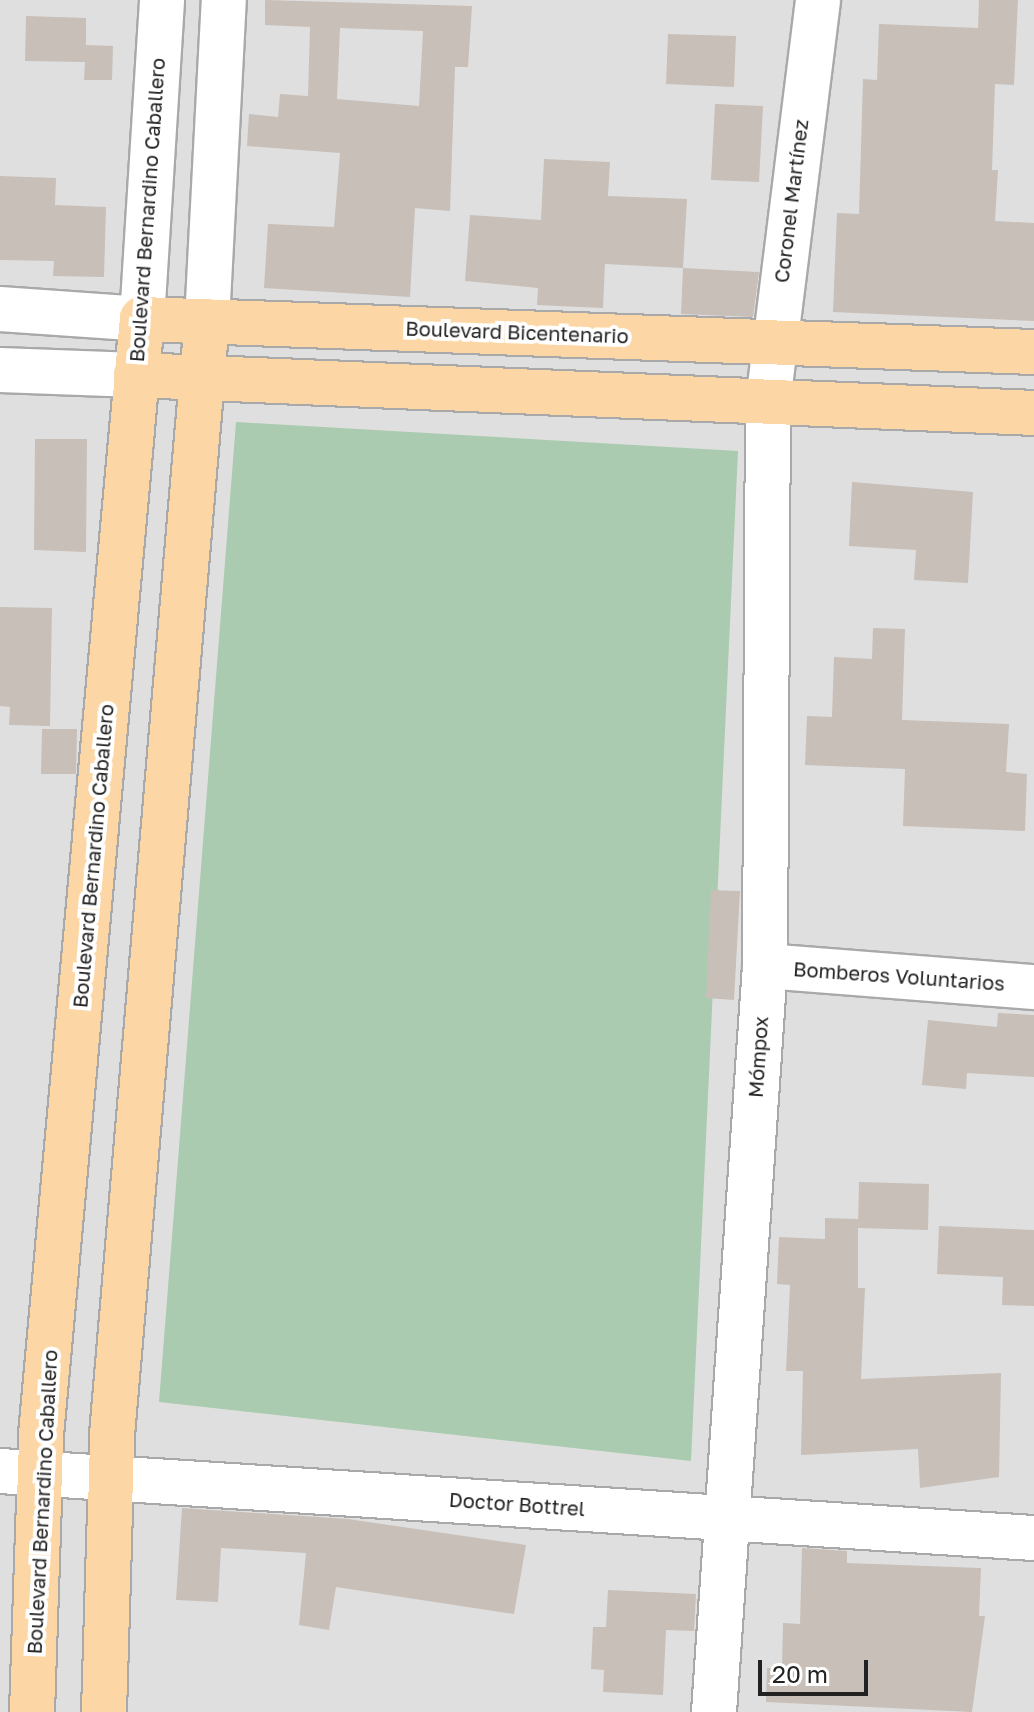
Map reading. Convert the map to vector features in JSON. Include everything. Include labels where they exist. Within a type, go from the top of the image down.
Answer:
[{"type":"main road","name":"Boulevard Bicentenario","points":[[142,319],[1034,352]]},
{"type":"main road","name":"Boulevard Bernardino Caballero","points":[[32,1712],[20,1472],[142,319]]},
{"type":"main road","points":[[104,1712],[110,1478],[207,379],[207,321]]},
{"type":"main road","points":[[136,375],[1034,413]]},
{"type":"street","name":"Boulevard Bernardino Caballero","points":[[142,319],[162,0]]},
{"type":"street","points":[[207,321],[224,0]]},
{"type":"street","name":"Coronel Martínez","points":[[768,402],[773,342],[818,0]]},
{"type":"street","name":"Boulevard Bicentenario","points":[[0,309],[142,319]]},
{"type":"street","points":[[0,370],[136,375]]},
{"type":"street","name":"Mómpox","points":[[714,1712],[765,966],[768,402]]},
{"type":"street","name":"Bomberos Voluntarios","points":[[765,966],[1034,987]]},
{"type":"street","name":"Doctor Bottrel","points":[[20,1472],[1034,1538]]},
{"type":"shaded area","points":[[0,0],[1034,0],[1034,1712],[0,1712]]},
{"type":"green space","points":[[236,422],[738,451],[691,1461],[159,1402]]},
{"type":"building","points":[[265,0],[472,6],[468,67],[455,67],[450,211],[415,208],[410,297],[264,288],[268,224],[334,227],[340,153],[247,146],[249,114],[278,117],[280,94],[308,96],[310,27],[265,25]],"holes":[[[340,28],[423,31],[419,106],[337,99]]]},
{"type":"building","points":[[979,0],[1018,0],[1014,85],[995,84],[992,170],[998,170],[995,221],[1034,223],[1034,321],[833,312],[837,213],[859,214],[863,79],[877,80],[879,24],[978,28]]},
{"type":"building","points":[[26,16],[86,18],[86,45],[113,46],[112,80],[84,80],[85,62],[25,61]]},
{"type":"building","points":[[668,34],[736,36],[734,87],[666,84]]},
{"type":"building","points":[[715,104],[763,106],[759,182],[711,180]]},
{"type":"building","points":[[544,159],[610,162],[608,196],[687,199],[683,268],[605,264],[603,308],[537,305],[538,288],[465,281],[470,215],[541,220]]},
{"type":"building","points":[[0,176],[56,178],[55,205],[106,207],[104,277],[53,276],[54,261],[0,260]]},
{"type":"building","points":[[683,268],[759,272],[753,317],[681,314]]},
{"type":"building","points":[[35,439],[87,439],[86,552],[34,550]]},
{"type":"building","points":[[852,482],[973,492],[968,583],[914,580],[916,550],[849,546]]},
{"type":"building","points":[[0,607],[52,608],[50,726],[9,725],[10,707],[0,706]]},
{"type":"building","points":[[873,628],[905,629],[902,720],[1009,724],[1006,772],[1027,774],[1025,831],[903,826],[905,769],[805,765],[807,716],[832,717],[834,657],[872,659]]},
{"type":"building","points":[[42,729],[77,729],[76,774],[41,774]]},
{"type":"building","points":[[711,890],[740,891],[734,1000],[706,998]]},
{"type":"building","points":[[998,1013],[1034,1015],[1034,1077],[967,1073],[966,1089],[922,1085],[928,1020],[997,1027]]},
{"type":"building","points":[[859,1182],[929,1184],[928,1230],[858,1228]]},
{"type":"building","points":[[825,1218],[858,1219],[858,1288],[865,1288],[861,1379],[1001,1373],[999,1477],[920,1488],[918,1449],[801,1455],[803,1371],[786,1371],[790,1285],[777,1284],[779,1237],[825,1239]]},
{"type":"building","points":[[939,1226],[1034,1230],[1034,1306],[1002,1305],[1003,1277],[937,1274]]},
{"type":"building","points":[[182,1508],[348,1519],[526,1545],[514,1614],[336,1587],[329,1630],[299,1625],[306,1553],[221,1548],[218,1602],[176,1600]]},
{"type":"building","points":[[802,1548],[847,1551],[847,1563],[981,1568],[979,1616],[985,1616],[972,1712],[766,1702],[767,1668],[782,1668],[783,1623],[800,1624]]},
{"type":"building","points":[[608,1590],[696,1594],[694,1631],[666,1630],[663,1695],[603,1692],[604,1670],[591,1669],[593,1627],[606,1627]]}]
